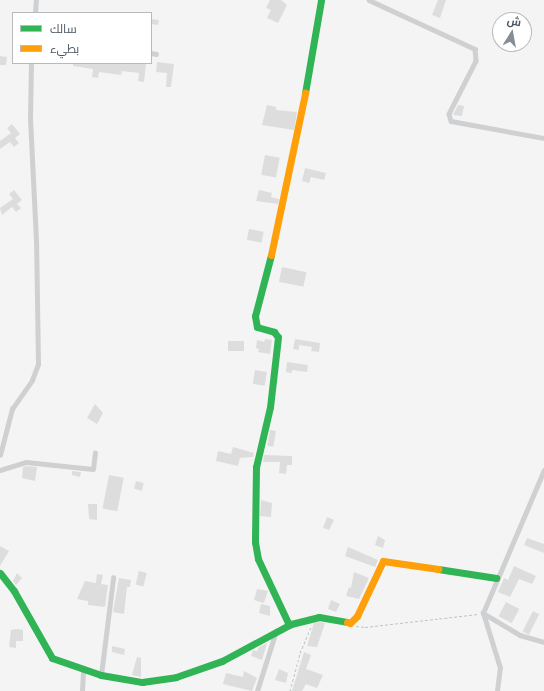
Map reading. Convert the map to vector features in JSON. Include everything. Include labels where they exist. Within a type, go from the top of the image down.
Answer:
[{"type":"street","points":[[35,12],[36,0]]},
{"type":"street","points":[[289,625],[258,559],[255,542],[256,467],[270,407],[278,337],[274,332],[257,327],[255,316],[279,222],[298,134],[321,0]]},
{"type":"street","points":[[369,0],[475,49],[476,61],[449,114],[451,121],[544,138]]},
{"type":"street","points":[[0,455],[12,409],[32,380],[38,364],[36,241],[30,119],[31,64]]},
{"type":"street","points":[[0,470],[26,462],[94,469],[95,453]]},
{"type":"street","points":[[497,691],[500,668],[483,613],[496,578],[544,470]]},
{"type":"street","points":[[0,573],[14,591],[48,654],[57,661],[101,675],[142,682],[176,677],[222,661],[277,630],[313,618],[350,623],[357,616],[383,561],[496,578]]},
{"type":"street","points":[[101,675],[113,578]]},
{"type":"street","points":[[483,613],[515,632],[544,642]]},
{"type":"street","points":[[257,691],[277,630]]},
{"type":"street","points":[[82,691],[83,670]]},
{"type":"path","points":[[350,623],[365,627],[483,613]]},
{"type":"path","points":[[290,691],[300,653],[313,618]]},
{"type":"building","points":[[270,0],[281,0],[287,5],[278,23],[267,18],[271,10],[266,8]]},
{"type":"building","points":[[438,0],[446,0],[440,18],[432,15]]},
{"type":"building","points":[[152,19],[159,20],[158,25],[152,24]]},
{"type":"building","points":[[0,56],[7,57],[6,65],[0,65]]},
{"type":"building","points":[[157,62],[174,64],[171,87],[166,87],[167,73],[156,72]]},
{"type":"building","points":[[73,64],[146,64],[144,82],[138,81],[139,73],[122,71],[121,75],[99,72],[98,78],[92,77],[93,69],[73,66]]},
{"type":"building","points":[[267,105],[276,107],[276,110],[297,112],[294,130],[262,125]]},
{"type":"building","points":[[458,105],[464,106],[462,116],[453,115]]},
{"type":"building","points":[[12,124],[20,134],[15,138],[19,143],[14,147],[10,142],[0,149],[0,141],[11,133],[7,128]]},
{"type":"building","points":[[265,155],[280,158],[276,177],[261,175]]},
{"type":"building","points":[[305,168],[326,173],[324,180],[311,177],[309,183],[302,181]]},
{"type":"building","points":[[14,190],[22,200],[17,204],[21,208],[16,212],[12,207],[2,215],[0,208],[13,199],[9,194]]},
{"type":"building","points":[[259,190],[272,193],[271,197],[279,199],[278,204],[256,201]]},
{"type":"building","points":[[249,229],[264,232],[262,243],[247,240]]},
{"type":"building","points":[[282,267],[306,272],[303,287],[279,282]]},
{"type":"building","points":[[265,339],[272,340],[270,354],[258,352],[259,349],[256,348],[257,340],[264,342]]},
{"type":"building","points":[[295,339],[320,343],[319,352],[311,351],[312,347],[299,345],[299,350],[293,349]]},
{"type":"building","points":[[228,341],[244,341],[244,351],[228,351]]},
{"type":"building","points":[[287,362],[308,365],[307,372],[292,370],[292,373],[286,372]]},
{"type":"building","points":[[255,370],[267,372],[265,386],[253,384]]},
{"type":"building","points":[[95,404],[103,413],[97,424],[87,418]]},
{"type":"building","points":[[270,430],[276,431],[273,447],[267,446]]},
{"type":"building","points":[[233,447],[254,453],[253,457],[240,458],[238,466],[216,461],[218,451],[231,454]]},
{"type":"building","points":[[264,455],[292,456],[292,465],[287,465],[286,474],[279,473],[280,462],[263,462]]},
{"type":"building","points":[[23,467],[37,467],[35,481],[22,478]]},
{"type":"building","points":[[72,471],[81,472],[80,477],[72,475]]},
{"type":"building","points":[[109,475],[124,478],[117,511],[103,508]]},
{"type":"building","points":[[136,481],[144,483],[142,491],[134,489]]},
{"type":"building","points":[[261,500],[272,503],[271,517],[260,516]]},
{"type":"building","points":[[88,504],[97,504],[97,520],[89,519]]},
{"type":"building","points":[[327,517],[334,520],[329,530],[323,528]]},
{"type":"building","points":[[378,536],[385,540],[383,548],[375,545]]},
{"type":"building","points":[[527,538],[544,544],[544,553],[524,545]]},
{"type":"building","points":[[0,546],[9,551],[0,566]]},
{"type":"building","points":[[348,547],[378,560],[375,567],[345,556]]},
{"type":"building","points":[[514,566],[536,576],[532,584],[519,579],[510,597],[498,592],[504,578],[508,580]]},
{"type":"building","points":[[139,571],[147,573],[143,587],[136,585]]},
{"type":"building","points":[[354,572],[369,578],[359,599],[346,596],[349,587],[351,588]]},
{"type":"building","points":[[17,573],[22,578],[16,585],[13,581]]},
{"type":"building","points":[[97,574],[103,575],[101,584],[108,585],[105,607],[88,605],[88,601],[77,599],[85,581],[96,583]]},
{"type":"building","points":[[119,578],[131,580],[130,587],[127,587],[124,614],[113,612]]},
{"type":"building","points":[[257,589],[268,591],[264,603],[254,600]]},
{"type":"building","points":[[331,600],[340,604],[336,612],[328,609]]},
{"type":"building","points":[[506,602],[519,609],[512,623],[498,616]]},
{"type":"building","points":[[261,604],[270,606],[270,616],[259,613]]},
{"type":"building","points":[[533,611],[539,614],[529,635],[523,631]]},
{"type":"building","points":[[314,623],[325,623],[317,647],[307,646]]},
{"type":"building","points":[[11,630],[23,630],[23,641],[16,641],[16,648],[9,647]]},
{"type":"building","points":[[267,643],[262,660],[251,656],[253,650],[257,651],[259,647]]},
{"type":"building","points":[[112,646],[125,649],[124,655],[112,652]]},
{"type":"building","points":[[304,652],[311,655],[306,669],[323,675],[317,688],[306,684],[302,691],[292,691]]},
{"type":"building","points":[[137,657],[141,658],[141,677],[132,675]]},
{"type":"building","points":[[279,669],[288,673],[286,683],[275,680]]},
{"type":"building","points":[[244,671],[257,678],[252,691],[223,684],[226,673],[243,677]]},
{"type":"traffic: fast","points":[[305,93],[321,0]]},
{"type":"traffic: fast","points":[[271,255],[255,316],[257,327],[274,332],[278,337],[270,407],[256,467],[255,542],[258,559],[289,625]]},
{"type":"traffic: fast","points":[[438,569],[496,578]]},
{"type":"traffic: fast","points":[[0,573],[14,591],[52,658],[101,675],[142,682],[176,677],[222,661],[291,624],[319,617],[347,622]]},
{"type":"traffic: slow","points":[[271,255],[305,93]]},
{"type":"traffic: slow","points":[[347,622],[350,623],[357,616],[383,561],[438,569]]}]
